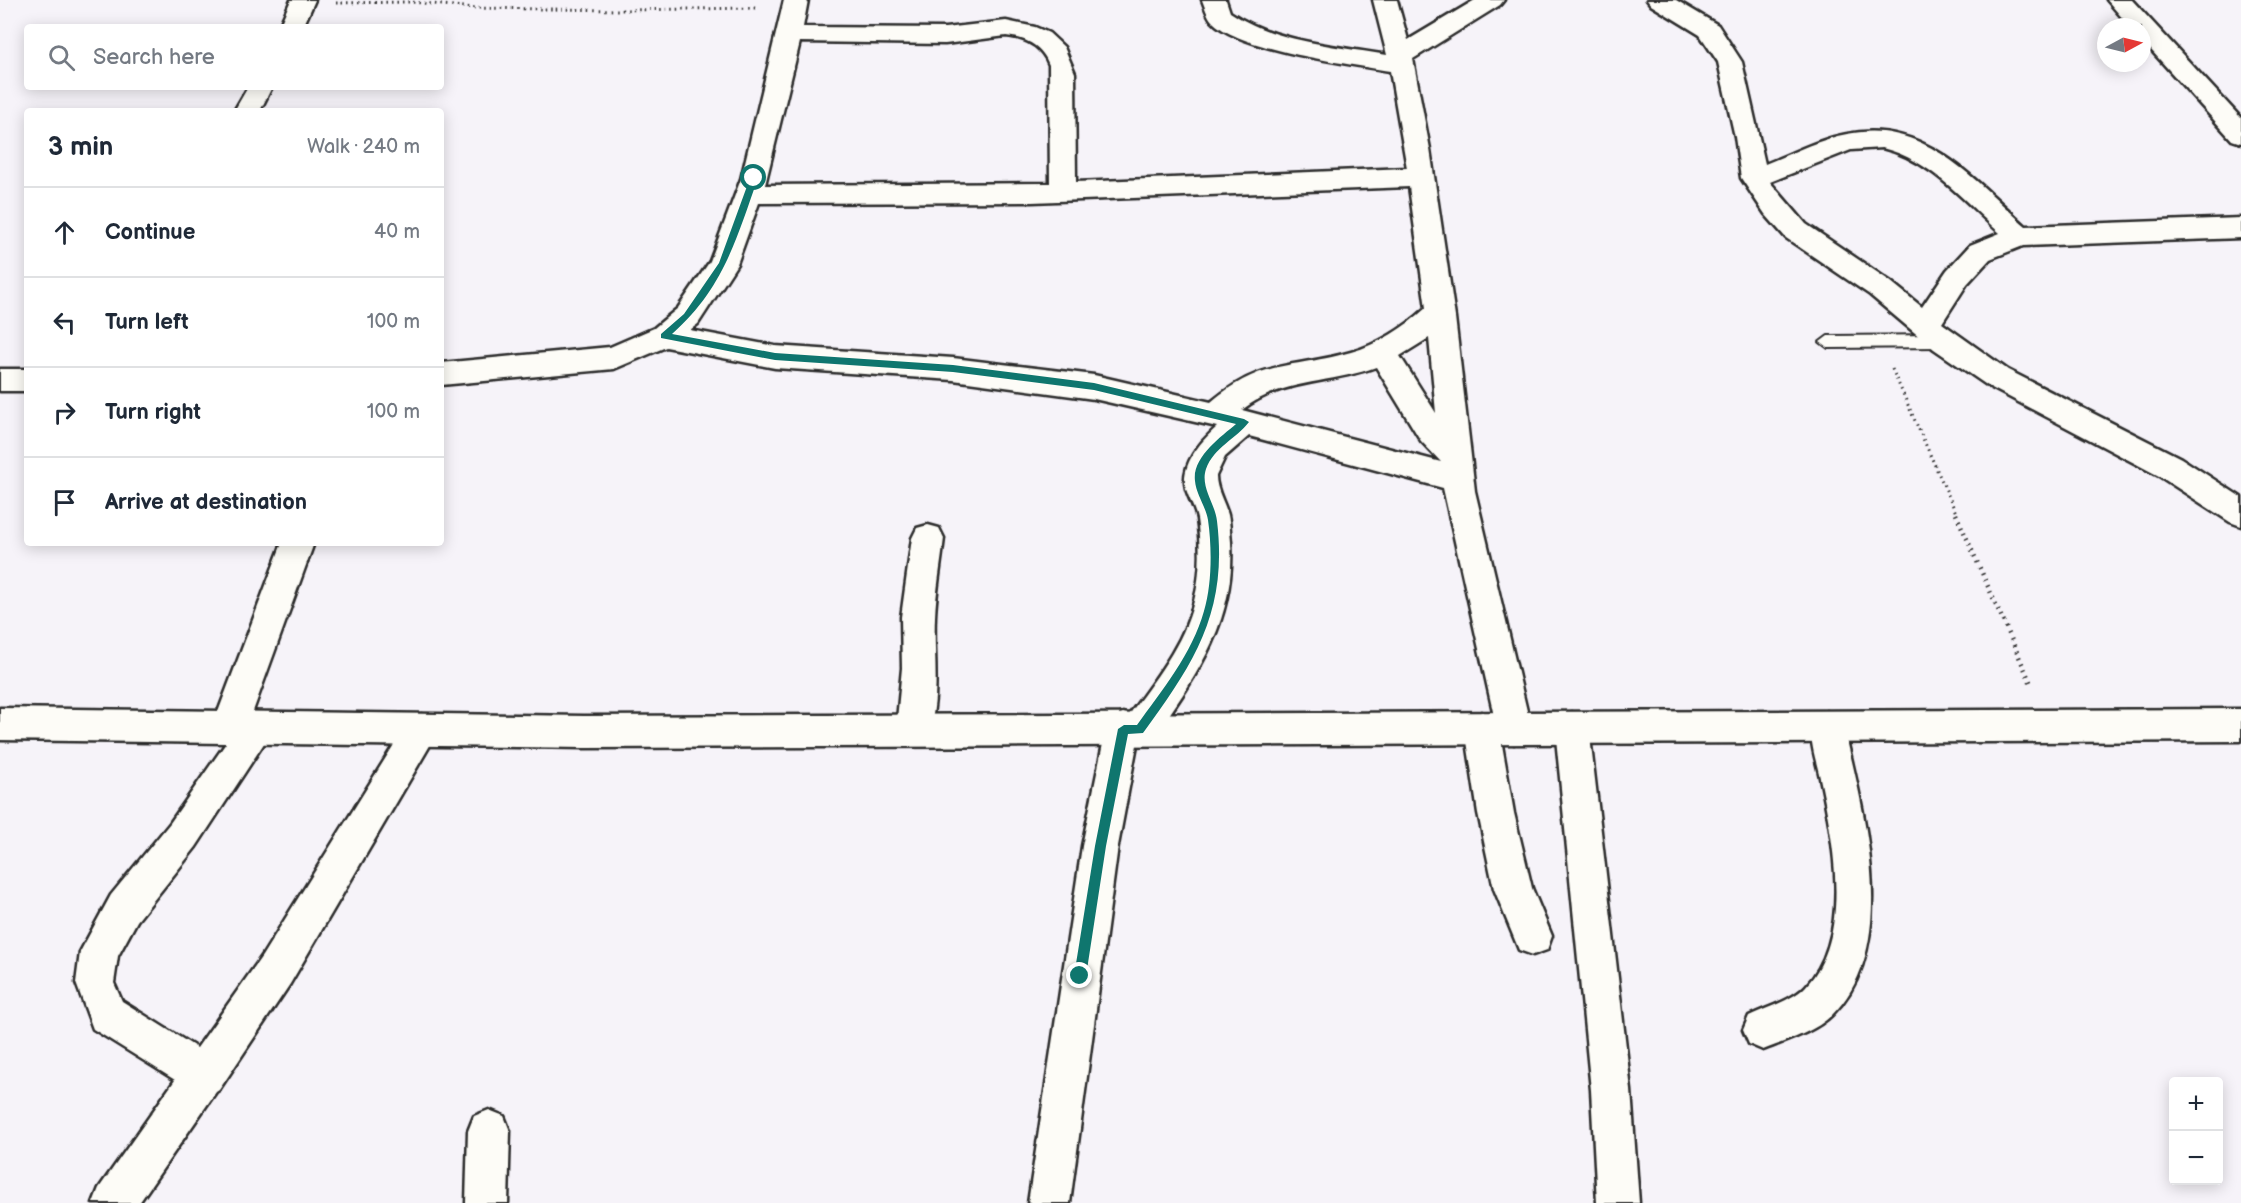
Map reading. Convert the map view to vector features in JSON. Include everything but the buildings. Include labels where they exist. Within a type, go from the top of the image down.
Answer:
[{"type":"street","points":[[1214,0],[1222,17],[1245,31],[1294,44],[1401,60],[1492,0]]},
{"type":"street","points":[[1385,0],[1401,60],[1421,177],[1440,312],[1457,467],[1498,728],[1513,889],[1533,936]]},
{"type":"street","points":[[2119,0],[2241,134]]},
{"type":"street","points":[[292,24],[302,2]]},
{"type":"street","points":[[1668,2],[1709,30],[1730,62],[1748,137],[1754,178],[1774,207],[1796,231],[1880,288],[1935,333],[1998,378],[2170,467],[2241,513]]},
{"type":"street","points":[[444,374],[614,358],[664,336],[687,316],[723,264],[748,194],[789,35],[795,3]]},
{"type":"street","points":[[789,35],[946,36],[1006,29],[1028,32],[1038,37],[1051,46],[1061,58],[1063,192]]},
{"type":"street","points":[[250,108],[258,90]]},
{"type":"street","points":[[1754,178],[1848,142],[1882,139],[1909,145],[1936,161],[2020,236]]},
{"type":"street","points":[[748,194],[1063,192],[1421,177]]},
{"type":"street","points":[[1935,333],[1957,277],[1980,252],[2020,236],[2241,228]]},
{"type":"street","points":[[1048,1203],[1098,858],[1131,730],[1191,654],[1209,610],[1214,570],[1213,519],[1199,480],[1202,467],[1230,418],[1235,398],[1260,384],[1291,373],[1334,368],[1382,352],[1422,330],[1440,312]]},
{"type":"street","points":[[664,336],[775,357],[953,369],[1094,387],[1457,467]]},
{"type":"street","points":[[1382,352],[1432,432],[1457,467]]},
{"type":"street","points":[[0,380],[24,380]]},
{"type":"street","points":[[913,730],[919,668],[918,617],[928,538]]},
{"type":"street","points":[[205,1076],[107,1015],[95,983],[99,952],[123,908],[183,835],[243,728],[297,546]]},
{"type":"street","points":[[0,724],[422,730],[1131,730],[2241,725]]},
{"type":"street","points":[[1763,1030],[1819,1002],[1839,974],[1854,918],[1852,844],[1827,727]]},
{"type":"street","points":[[1572,728],[1611,1090],[1618,1203]]},
{"type":"street","points":[[114,1203],[205,1076],[276,970],[422,730]]},
{"type":"street","points":[[487,1203],[489,1131]]},
{"type":"lane","points":[[1828,342],[1880,341],[1935,333]]},
{"type":"path","points":[[302,2],[411,2],[475,8],[620,10],[795,3]]},
{"type":"path","points":[[1880,341],[2050,726]]},
{"type":"route","points":[[754,178],[723,264],[687,316],[664,336],[775,357],[817,358],[953,369],[1094,387],[1244,422],[1212,450],[1202,467],[1199,480],[1213,519],[1214,570],[1209,610],[1191,654],[1168,691],[1139,730],[1124,729],[1100,846],[1080,976]]}]
